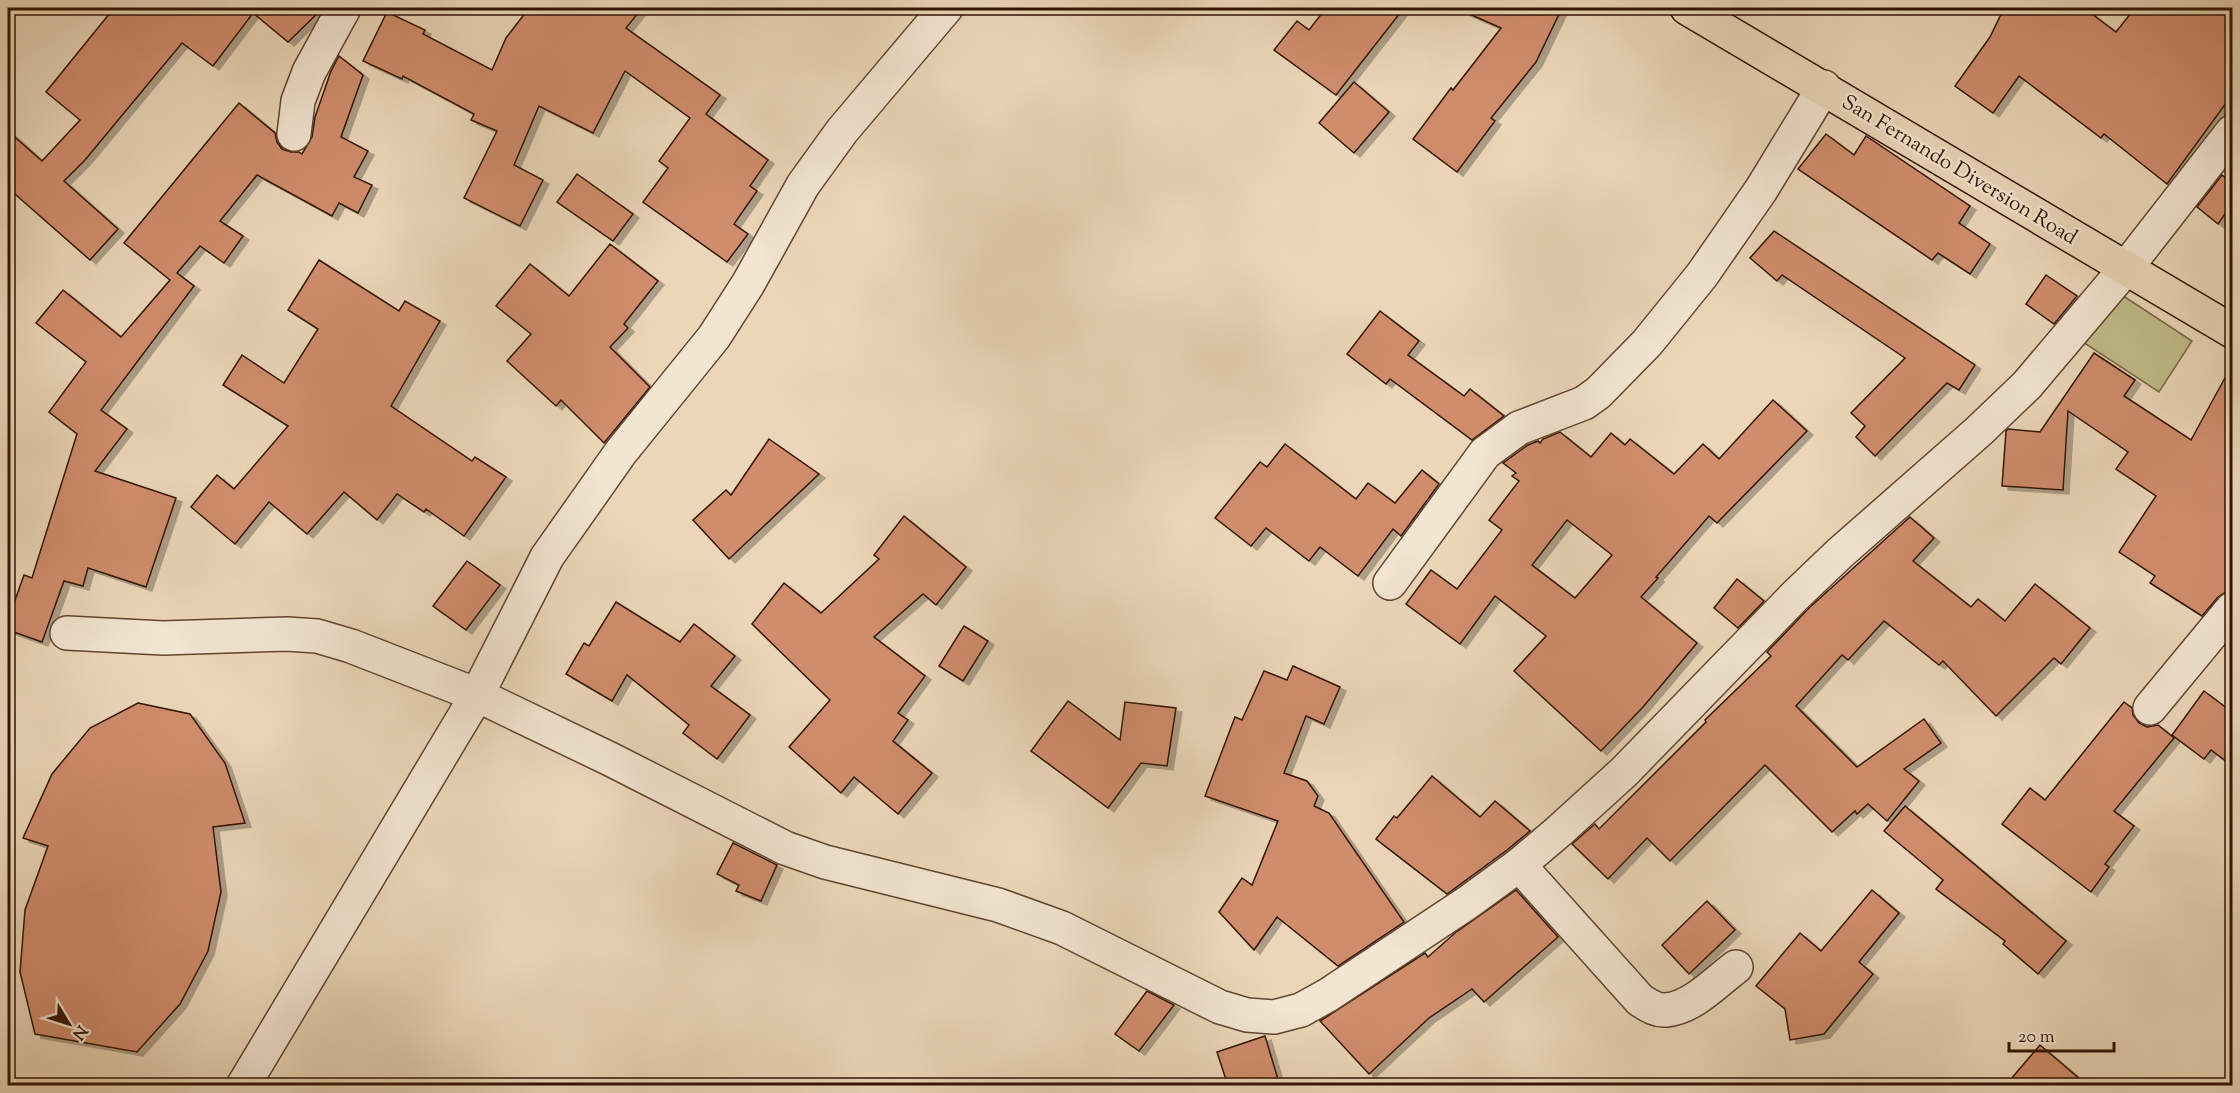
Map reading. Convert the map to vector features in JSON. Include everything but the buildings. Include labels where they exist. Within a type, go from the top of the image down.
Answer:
[{"type":"highway","name":"San Fernando Diversion Road","points":[[1687,8],[1824,87],[2232,332]]},
{"type":"street","points":[[294,134],[298,101],[309,72],[344,8]]},
{"type":"street","points":[[243,1086],[477,695],[547,557],[621,452],[714,337],[748,284],[803,185],[842,131],[946,8]]},
{"type":"street","points":[[1390,583],[1485,453],[1519,428],[1584,403],[1598,393],[1647,343],[1702,275],[1754,200],[1824,87]]},
{"type":"street","points":[[67,633],[163,638],[246,634],[317,636],[351,646],[477,695],[610,759],[785,848],[825,862],[998,905],[1051,924],[1220,1007],[1247,1015],[1274,1017],[1302,1010],[1328,995],[1467,903],[1519,865],[1624,772],[1818,574],[1979,431],[2027,385],[2126,268],[2232,132]]},
{"type":"street","points":[[2150,708],[2232,609]]},
{"type":"street","points":[[1519,865],[1640,1000],[1649,1006],[1668,1010],[1688,1003],[1736,967]]},
{"type":"shaded area","points":[[2099,280],[2192,341],[2159,392],[2066,331]]}]
